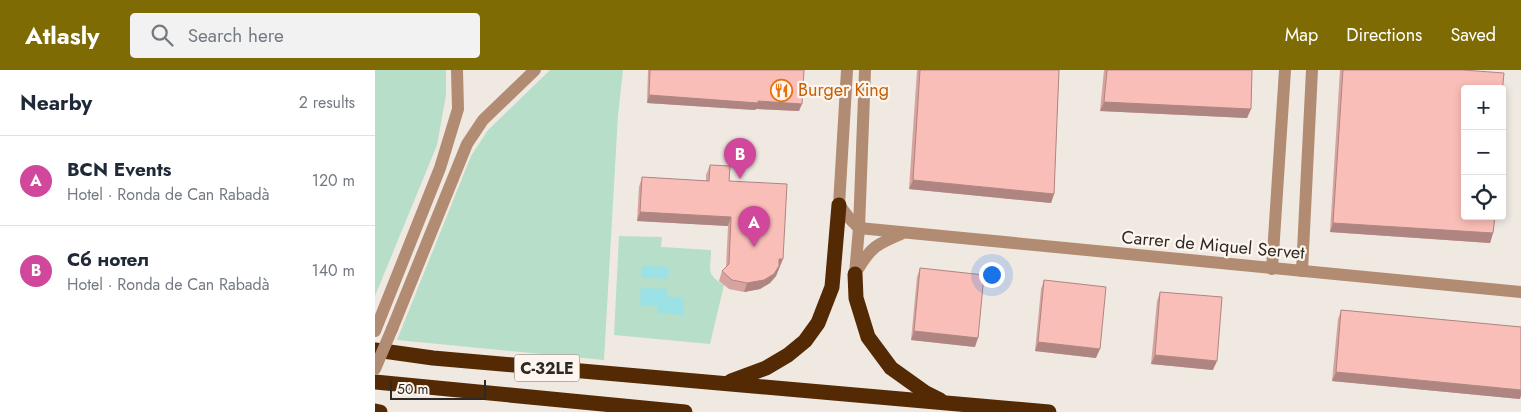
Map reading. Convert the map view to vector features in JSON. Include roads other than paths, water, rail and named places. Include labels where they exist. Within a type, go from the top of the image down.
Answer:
[{"type":"highway","points":[[719,383],[743,377],[766,368],[788,355],[805,340],[818,323],[832,287],[839,205]]},
{"type":"highway","points":[[855,274],[855,298],[868,337],[891,368],[926,393],[946,403]]},
{"type":"highway","name":"C-32LE","points":[[375,350],[433,358],[1049,412]]},
{"type":"highway","points":[[375,382],[685,412]]},
{"type":"highway","points":[[375,412],[380,412]]},
{"type":"street","points":[[377,326],[440,168],[458,109],[457,70]]},
{"type":"street","points":[[375,369],[467,144],[483,120],[535,70]]},
{"type":"street","points":[[847,70],[839,205],[859,228]]},
{"type":"street","points":[[855,274],[859,228],[865,70]]},
{"type":"street","points":[[1272,269],[1285,70]]},
{"type":"street","points":[[1302,271],[1312,70]]},
{"type":"street","name":"Carrer de Miquel Servet","points":[[859,228],[902,234],[1521,292]]},
{"type":"street","points":[[855,274],[868,252],[883,242],[902,234]]},
{"type":"water","points":[[642,266],[669,267],[668,279],[641,277]]},
{"type":"water","points":[[641,288],[667,289],[667,297],[684,298],[683,315],[657,313],[657,306],[640,305]]},
{"type":"place","name":"Burger King","points":[[782,90]]},
{"type":"place","name":"Сб нотел","points":[[740,179]]},
{"type":"place","name":"BCN Events","points":[[754,247]]}]
